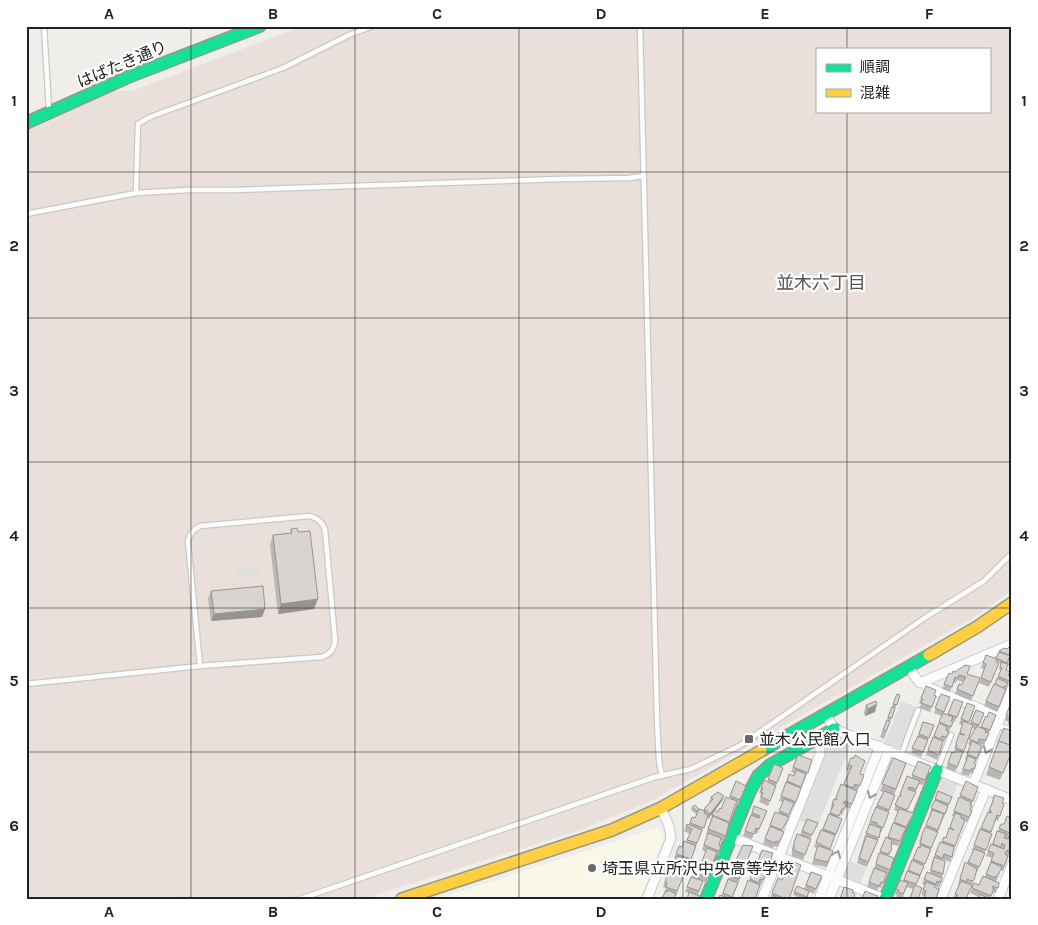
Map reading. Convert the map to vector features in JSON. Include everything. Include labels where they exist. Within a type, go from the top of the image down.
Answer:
[{"type":"street","name":"はばたき通り","points":[[26,123],[128,77],[260,26]]},
{"type":"street","points":[[402,899],[612,830],[661,808],[977,627],[1012,603]]},
{"type":"street","points":[[920,683],[1012,644]]},
{"type":"street","points":[[910,666],[920,683],[999,721]]},
{"type":"street","points":[[974,784],[1011,691]]},
{"type":"street","points":[[826,714],[834,729],[1012,800]]},
{"type":"street","points":[[706,899],[748,793],[758,776],[770,765],[834,729]]},
{"type":"street","points":[[762,899],[820,754],[819,737]]},
{"type":"street","points":[[829,899],[832,878],[880,746]]},
{"type":"street","points":[[819,899],[832,878],[889,750]]},
{"type":"street","points":[[731,838],[885,899],[937,770]]},
{"type":"street","points":[[941,899],[986,789]]},
{"type":"street","points":[[647,899],[671,838],[669,826],[661,808]]},
{"type":"street","points":[[998,899],[1012,865]]},
{"type":"lane","points":[[44,26],[49,113]]},
{"type":"lane","points":[[136,193],[138,124],[158,114],[283,68],[349,35],[373,26]]},
{"type":"lane","points":[[640,26],[644,112],[643,176],[657,719],[659,761],[662,776]]},
{"type":"lane","points":[[26,214],[136,193],[629,178],[643,176]]},
{"type":"lane","points":[[26,684],[200,666],[322,657],[329,654],[334,648],[335,640],[323,523],[317,518],[310,516],[200,526],[190,534],[188,541],[200,666]]},
{"type":"lane","points":[[300,899],[518,823],[711,761],[741,745],[926,617],[984,581],[1012,553]]},
{"type":"lane","points":[[901,755],[918,710]]},
{"type":"lane","points":[[999,721],[1012,730]]},
{"type":"lane","points":[[937,770],[951,735]]},
{"type":"shaded area","points":[[303,26],[1012,26],[1012,590],[978,615],[652,801],[580,830],[363,899],[26,899],[26,132],[114,91],[132,91]]},
{"type":"shaded area","points":[[258,567],[259,575],[238,578],[237,569]]},
{"type":"shaded area","points":[[901,701],[916,707],[901,747],[897,748],[884,744]]},
{"type":"shaded area","points":[[837,734],[852,741],[817,828],[798,820],[831,737]]},
{"type":"shaded area","points":[[942,776],[958,783],[951,801],[931,793],[937,778]]},
{"type":"shaded area","name":"埼玉県立所沢中央高等学校","points":[[657,828],[664,837],[640,899],[437,899]]},
{"type":"shaded area","points":[[848,860],[866,868],[860,885],[844,878],[842,874]]},
{"type":"building","points":[[297,528],[298,532],[310,531],[318,599],[281,604],[273,535],[292,533],[291,529]]},
{"type":"building","points":[[263,586],[265,609],[214,614],[211,591]]},
{"type":"building","points":[[1011,645],[1011,656],[999,651],[1004,648],[1007,649]]},
{"type":"building","points":[[999,652],[1010,656],[1007,663],[996,658]]},
{"type":"building","points":[[986,655],[997,659],[996,662],[999,663],[991,682],[981,678],[986,664],[983,663]]},
{"type":"building","points":[[1001,662],[1008,664],[1006,670],[1010,672],[1008,675],[1011,676],[1009,681],[998,676],[1002,668],[1000,667]]},
{"type":"building","points":[[965,665],[970,666],[967,674],[980,678],[973,696],[957,689],[966,677],[959,675],[958,678],[955,677],[952,687],[944,684],[949,673],[952,674],[953,671],[955,672]]},
{"type":"building","points":[[997,678],[1008,683],[1006,687],[1004,686],[1003,688],[995,684]]},
{"type":"building","points":[[994,684],[1006,689],[999,707],[986,701]]},
{"type":"building","points":[[926,686],[936,690],[932,707],[921,703]]},
{"type":"building","points":[[897,694],[900,695],[897,705],[893,704]]},
{"type":"building","points":[[941,694],[950,697],[944,712],[935,708]]},
{"type":"building","points":[[954,699],[963,702],[957,717],[948,714]]},
{"type":"building","points":[[876,701],[877,704],[868,709],[866,705]]},
{"type":"building","points":[[967,703],[975,706],[969,722],[961,719]]},
{"type":"building","points":[[1010,705],[1012,706],[1012,720],[1006,715]]},
{"type":"building","points":[[892,707],[895,708],[892,718],[888,717]]},
{"type":"building","points":[[976,710],[984,713],[979,725],[971,722]]},
{"type":"building","points":[[989,712],[996,715],[990,730],[981,727]]},
{"type":"building","points":[[943,713],[953,717],[951,727],[939,722]]},
{"type":"building","points":[[887,720],[890,722],[886,731],[883,730]]},
{"type":"building","points":[[963,721],[973,725],[964,751],[956,748],[959,734],[965,735],[960,733]]},
{"type":"building","points":[[923,722],[934,725],[929,738],[919,734]]},
{"type":"building","points":[[939,723],[947,727],[946,730],[949,732],[946,737],[942,736],[940,739],[934,736]]},
{"type":"building","points":[[977,726],[989,733],[986,740],[979,739],[978,743],[969,739]]},
{"type":"building","points":[[1004,728],[1012,731],[1012,746],[998,742]]},
{"type":"building","points":[[918,736],[928,740],[923,752],[912,748]]},
{"type":"building","points":[[933,737],[943,741],[939,755],[928,750]]},
{"type":"building","points":[[972,741],[982,746],[977,758],[967,754]]},
{"type":"building","points":[[999,741],[1012,746],[1012,751],[1003,773],[989,767]]},
{"type":"building","points":[[956,750],[963,752],[957,767],[948,763],[952,752],[954,753]]},
{"type":"building","points":[[798,755],[812,760],[808,773],[793,767]]},
{"type":"building","points":[[855,755],[865,761],[860,774],[864,775],[860,786],[855,784],[853,788],[844,784],[852,766],[848,765],[851,758],[854,758]]},
{"type":"building","points":[[968,756],[976,759],[974,763],[976,765],[971,771],[963,769]]},
{"type":"building","points":[[893,758],[906,763],[896,789],[882,784]]},
{"type":"building","points":[[918,761],[931,766],[925,780],[912,775]]},
{"type":"building","points":[[774,764],[783,768],[777,783],[768,779]]},
{"type":"building","points":[[796,770],[806,774],[801,787],[787,781],[789,774],[794,776]]},
{"type":"building","points":[[907,776],[920,781],[916,789],[909,787],[908,789],[916,792],[907,810],[895,805],[899,796],[901,796],[900,794]]},
{"type":"building","points":[[764,780],[776,786],[770,801],[761,797],[763,788],[761,788]]},
{"type":"building","points":[[736,781],[746,786],[740,800],[730,796]]},
{"type":"building","points":[[966,781],[978,787],[973,801],[960,795]]},
{"type":"building","points":[[786,782],[801,788],[796,802],[781,796]]},
{"type":"building","points":[[841,784],[857,791],[852,804],[844,801],[843,803],[846,804],[839,816],[830,813],[834,799],[837,800]]},
{"type":"building","points":[[884,791],[895,795],[889,810],[877,805]]},
{"type":"building","points":[[938,791],[952,797],[949,804],[935,799]]},
{"type":"building","points":[[718,792],[724,796],[710,814],[704,809],[713,799],[711,797]]},
{"type":"building","points":[[994,795],[1004,798],[1002,803],[1004,804],[1000,816],[997,815],[991,832],[981,828],[988,812],[991,813],[989,811]]},
{"type":"building","points":[[726,797],[737,801],[729,822],[712,815],[714,810],[718,812],[721,809]]},
{"type":"building","points":[[959,797],[971,802],[970,810],[972,811],[969,817],[954,811]]},
{"type":"building","points":[[784,799],[794,803],[789,815],[779,811]]},
{"type":"building","points":[[935,800],[948,806],[945,814],[931,808]]},
{"type":"building","points":[[695,805],[699,809],[697,811],[692,807]]},
{"type":"building","points":[[754,806],[767,811],[759,829],[756,828],[754,834],[745,831],[751,815],[759,818],[760,816],[752,813]]},
{"type":"building","points":[[876,807],[889,812],[883,828],[877,825],[877,823],[870,821]]},
{"type":"building","points":[[699,809],[705,811],[704,813],[708,815],[704,828],[690,823],[692,817],[695,818]]},
{"type":"building","points":[[899,809],[914,813],[906,827],[894,822]]},
{"type":"building","points":[[932,810],[944,814],[938,830],[926,825]]},
{"type":"building","points":[[775,812],[789,817],[782,830],[770,825]]},
{"type":"building","points":[[955,813],[961,815],[961,818],[965,820],[955,846],[942,841],[944,837],[946,838],[949,828],[954,830],[950,827]]},
{"type":"building","points":[[829,814],[842,819],[836,834],[823,829]]},
{"type":"building","points":[[713,816],[729,823],[726,836],[708,829]]},
{"type":"building","points":[[1007,816],[1012,818],[1012,834],[999,828],[1001,824],[1004,824]]},
{"type":"building","points":[[807,819],[818,823],[812,835],[802,831]]},
{"type":"building","points":[[893,823],[906,828],[900,841],[888,837]]},
{"type":"building","points":[[687,824],[702,830],[697,843],[687,840],[692,829],[686,826]]},
{"type":"building","points":[[870,824],[881,828],[879,838],[866,833]]},
{"type":"building","points":[[770,826],[784,832],[779,842],[776,841],[775,843],[765,839]]},
{"type":"building","points":[[925,827],[938,832],[931,848],[920,843]]},
{"type":"building","points":[[980,829],[992,834],[986,850],[974,845]]},
{"type":"building","points":[[821,830],[835,835],[830,849],[816,842]]},
{"type":"building","points":[[997,831],[1006,834],[1004,838],[1012,837],[1012,847],[1005,854],[1008,856],[1004,866],[991,861],[994,853],[988,851],[991,844],[1004,849],[1005,845],[1002,843],[1001,847],[993,844]]},
{"type":"building","points":[[708,833],[721,838],[719,851],[704,845]]},
{"type":"building","points":[[797,834],[811,839],[805,855],[794,850]]},
{"type":"building","points":[[866,836],[878,840],[868,862],[859,858]]},
{"type":"building","points":[[886,837],[892,840],[891,851],[887,854],[880,851]]},
{"type":"building","points":[[684,841],[696,846],[691,859],[676,854],[679,846],[682,847]]},
{"type":"building","points":[[940,842],[954,847],[952,857],[944,854],[943,858],[935,855]]},
{"type":"building","points":[[743,845],[753,846],[746,864],[736,860]]},
{"type":"building","points":[[921,845],[931,849],[925,864],[913,859],[918,847],[920,848]]},
{"type":"building","points":[[819,846],[833,851],[828,862],[814,859]]},
{"type":"building","points":[[707,848],[717,852],[712,865],[702,861]]},
{"type":"building","points":[[974,849],[985,853],[979,867],[968,862]]},
{"type":"building","points":[[762,850],[773,853],[767,870],[756,866]]},
{"type":"building","points":[[879,853],[894,858],[890,870],[876,864]]},
{"type":"building","points":[[677,856],[690,860],[683,875],[670,871]]},
{"type":"building","points":[[934,857],[945,861],[943,874],[931,870]]},
{"type":"building","points":[[790,860],[801,865],[789,899],[786,899],[772,893],[778,878],[782,880]]},
{"type":"building","points":[[912,860],[924,866],[920,875],[908,870]]},
{"type":"building","points":[[733,861],[744,865],[739,879],[730,876],[731,873],[728,872]]},
{"type":"building","points":[[698,862],[712,867],[708,878],[694,872]]},
{"type":"building","points":[[965,862],[977,869],[972,881],[967,879],[966,882],[960,879]]},
{"type":"building","points":[[991,862],[1002,867],[995,878],[986,874]]},
{"type":"building","points":[[755,866],[766,872],[763,880],[760,879],[759,883],[750,879]]},
{"type":"building","points":[[874,868],[887,873],[883,883],[881,882],[879,886],[869,882]]},
{"type":"building","points":[[907,871],[920,876],[916,884],[904,880]]},
{"type":"building","points":[[668,872],[683,877],[677,891],[666,887],[667,883],[665,882]]},
{"type":"building","points":[[811,872],[822,876],[816,889],[806,885]]},
{"type":"building","points":[[927,872],[942,878],[941,882],[937,881],[936,884],[924,879]]},
{"type":"building","points":[[983,876],[999,883],[998,888],[993,886],[992,888],[994,889],[991,896],[972,888],[974,883],[979,885]]},
{"type":"building","points":[[691,877],[703,881],[699,891],[687,887]]},
{"type":"building","points":[[728,879],[738,883],[732,897],[723,893]]},
{"type":"building","points":[[748,880],[760,885],[755,899],[741,899]]},
{"type":"building","points":[[900,880],[908,883],[903,894],[896,889]]},
{"type":"building","points":[[961,881],[972,885],[966,899],[956,898],[958,895],[955,894]]},
{"type":"building","points":[[926,882],[935,885],[934,887],[939,889],[936,899],[924,899],[926,891],[923,890]]},
{"type":"building","points":[[915,885],[922,888],[918,899],[911,899],[910,898]]},
{"type":"building","points":[[797,886],[809,891],[807,897],[794,892]]},
{"type":"building","points":[[844,887],[853,890],[852,892],[855,894],[853,899],[840,899]]},
{"type":"building","points":[[668,890],[676,894],[674,899],[662,899],[665,892]]},
{"type":"building","points":[[865,891],[878,896],[877,899],[862,899]]},
{"type":"building","points":[[689,892],[700,896],[699,899],[687,899]]},
{"type":"building","points":[[980,894],[989,899],[978,899]]},
{"type":"building","points":[[720,895],[730,899],[718,899]]},
{"type":"building","points":[[772,895],[780,899],[771,899]]},
{"type":"traffic: fast","points":[[26,123],[128,77],[260,26]]},
{"type":"traffic: fast","points":[[761,751],[929,655]]},
{"type":"traffic: fast","points":[[706,899],[749,793],[758,776],[770,765],[834,729]]},
{"type":"traffic: fast","points":[[885,899],[937,770]]},
{"type":"traffic: slow","points":[[929,655],[977,627],[1012,603]]},
{"type":"traffic: slow","points":[[402,899],[612,830],[661,808],[761,751]]},
{"type":"place","name":"並木公民館入口","points":[[749,739]]},
{"type":"place","name":"埼玉県立所沢中央高等学校","points":[[592,868]]},
{"type":"district","name":"並木六丁目","points":[[821,283]]}]
